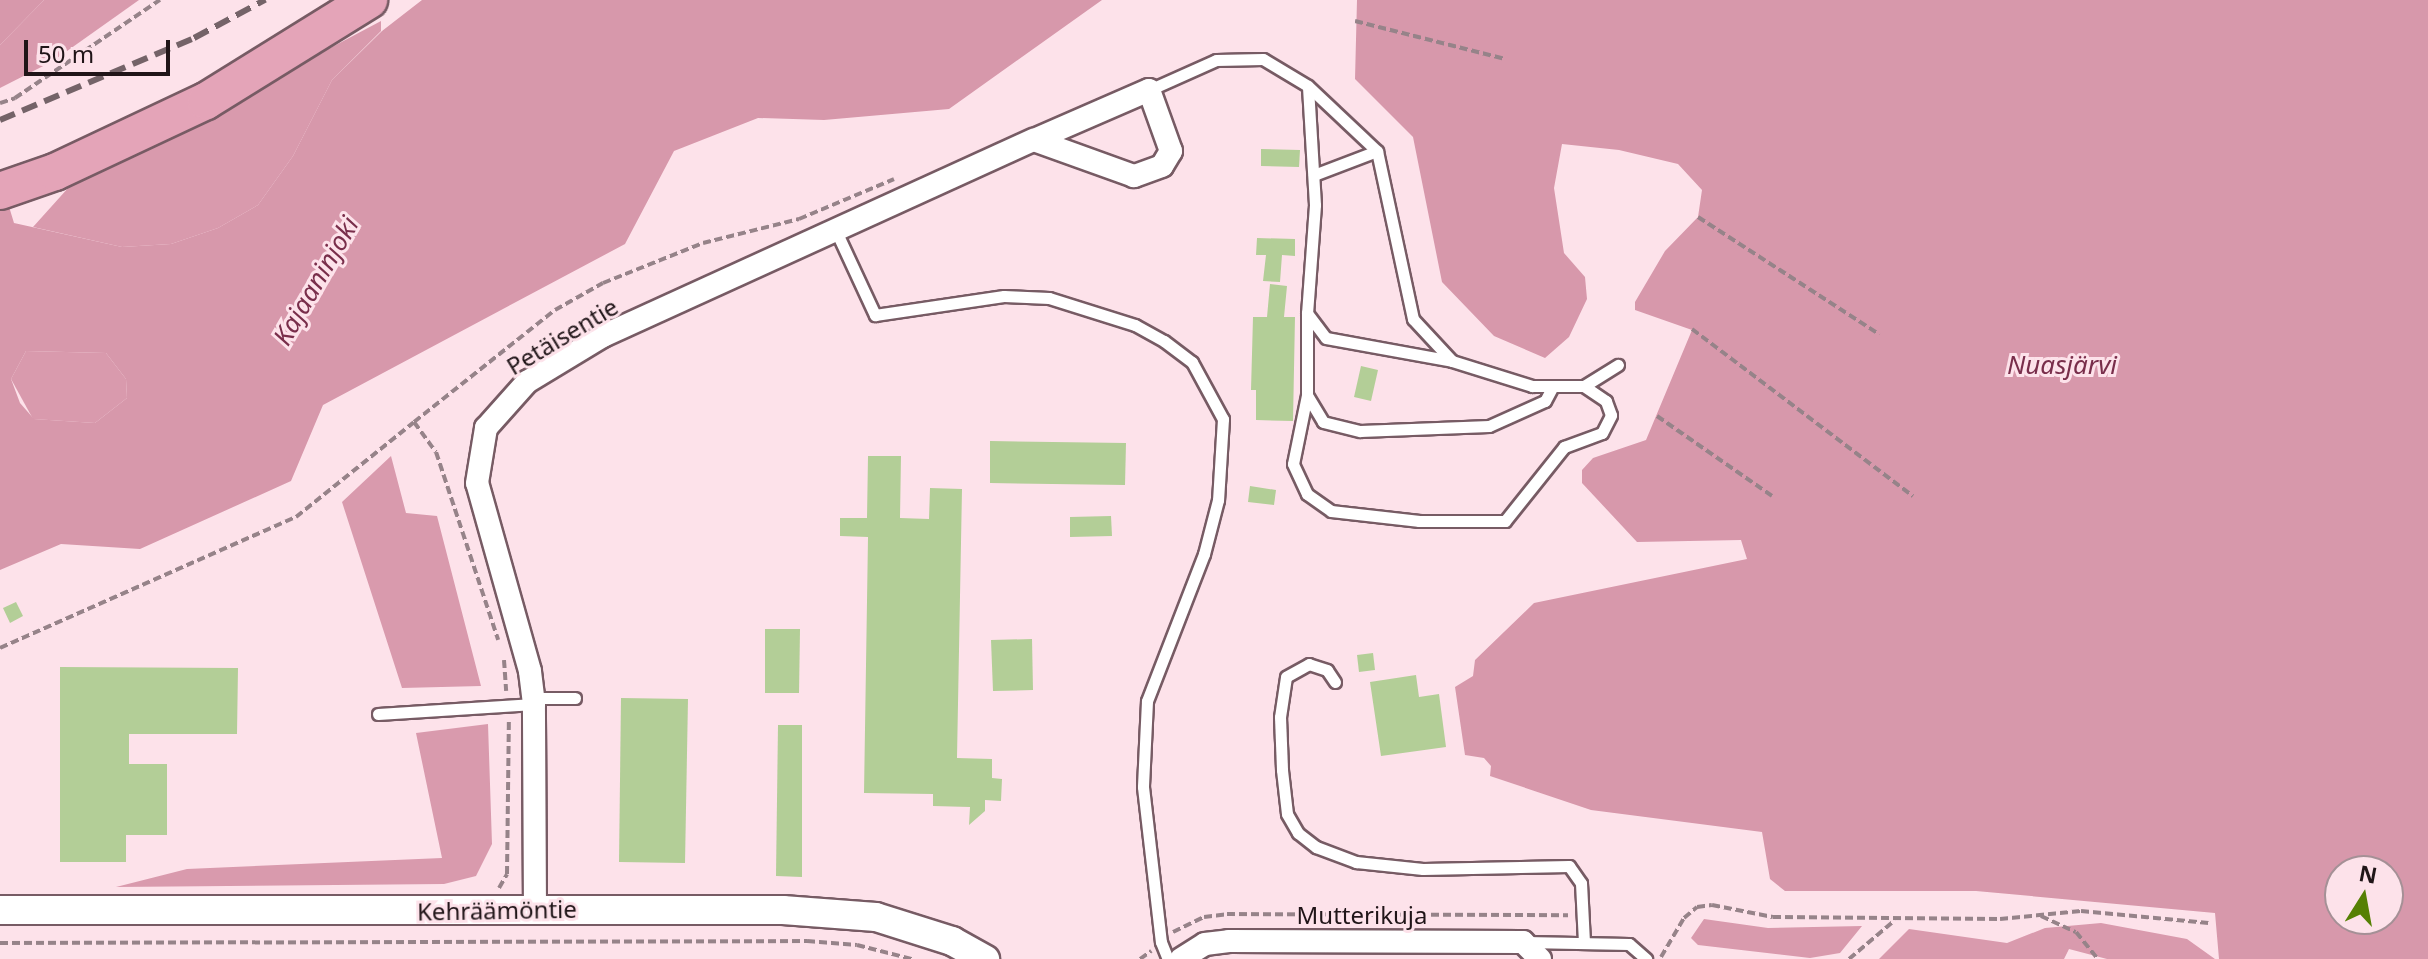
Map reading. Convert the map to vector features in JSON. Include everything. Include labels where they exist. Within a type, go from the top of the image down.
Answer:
[{"type":"highway","points":[[0,191],[52,162],[335,23],[369,0]]},
{"type":"highway","points":[[0,168],[52,162]]},
{"type":"street","name":"Petäisentie","points":[[535,909],[534,701],[477,483],[486,428],[527,382],[603,336],[1149,90]]},
{"type":"street","points":[[1034,140],[1134,176],[1162,166],[1171,151],[1149,90]]},
{"type":"street","name":"Kehräämöntie","points":[[0,910],[783,910],[876,917],[952,941],[985,959]]},
{"type":"street","name":"Mutterikuja","points":[[1181,959],[1205,944],[1229,941],[1523,942]]},
{"type":"street","points":[[1523,942],[1540,959]]},
{"type":"lane","points":[[1149,90],[1166,79],[1241,56],[1263,59],[1308,86],[1377,151],[1413,319],[1452,361]]},
{"type":"lane","points":[[1308,86],[1314,175],[1307,313],[1307,395],[1293,464],[1307,494],[1331,511],[1419,521],[1505,521],[1564,447],[1602,433],[1611,415],[1606,401],[1584,386]]},
{"type":"lane","points":[[1314,175],[1377,151]]},
{"type":"lane","points":[[836,231],[875,315],[1004,296],[1049,298],[1135,325],[1164,341],[1192,362],[1223,419],[1218,500],[1204,554],[1147,701],[1143,787],[1161,942],[1168,959]]},
{"type":"lane","points":[[1307,313],[1326,338],[1452,361],[1532,386],[1584,386],[1618,365]]},
{"type":"lane","points":[[1307,395],[1323,422],[1360,431],[1422,430],[1489,426],[1545,401],[1553,386]]},
{"type":"lane","points":[[1335,682],[1327,670],[1309,664],[1286,677],[1280,717],[1282,770],[1287,814],[1298,833],[1316,847],[1356,862],[1423,869],[1569,866],[1581,883],[1584,942]]},
{"type":"lane","points":[[378,714],[507,706],[575,698]]},
{"type":"lane","points":[[1523,942],[1629,944],[1646,959]]},
{"type":"path","points":[[0,103],[15,98],[160,0]]},
{"type":"path","points":[[1355,21],[1505,59]]},
{"type":"path","points":[[0,648],[296,517],[555,310],[603,283],[703,243],[799,219],[907,173]]},
{"type":"path","points":[[1698,217],[1879,334]]},
{"type":"path","points":[[1692,329],[1913,496]]},
{"type":"path","points":[[1657,416],[1772,496]]},
{"type":"path","points":[[414,422],[436,452],[499,644]]},
{"type":"path","points":[[496,942],[497,891],[507,874],[512,757],[504,658]]},
{"type":"path","points":[[1660,959],[1684,918],[1697,907],[1712,905],[1773,917],[2041,916],[2081,911],[2208,923]]},
{"type":"path","points":[[1140,959],[1161,942],[1204,917],[1227,914],[1583,915]]},
{"type":"path","points":[[2041,916],[2076,932],[2098,959]]},
{"type":"path","points":[[1849,959],[1897,918]]},
{"type":"path","points":[[0,943],[807,941],[857,945],[912,959]]},
{"type":"shaded area","points":[[44,0],[139,0],[53,61],[0,88],[0,45]]},
{"type":"shaded area","points":[[381,21],[381,31],[332,80],[293,156],[258,205],[218,228],[171,244],[122,247],[33,227],[69,187]]},
{"type":"shaded area","points":[[26,351],[106,353],[126,379],[127,398],[95,423],[33,419],[11,379]]},
{"type":"shaded area","points":[[391,456],[406,513],[437,516],[481,686],[402,688],[342,502]]},
{"type":"shaded area","points":[[488,724],[492,844],[476,876],[444,884],[116,887],[187,869],[442,858],[416,733]]},
{"type":"shaded area","points":[[1704,919],[1768,928],[1862,926],[1840,953],[1810,958],[1698,945],[1691,938]]},
{"type":"shaded area","points":[[2101,923],[2187,939],[2215,959],[2107,959],[2069,949],[2064,959],[1879,959],[1909,929],[2007,943],[2045,928]]},
{"type":"water","points":[[0,0],[44,0],[0,45]]},
{"type":"water","name":"Kajaaninjoki","points":[[422,0],[1102,0],[949,109],[824,120],[758,118],[674,151],[625,244],[323,405],[291,481],[140,549],[61,544],[0,570],[0,177],[14,223],[122,247],[171,244],[218,228],[258,205],[293,156],[332,80],[382,31]],"holes":[[[26,351],[106,353],[126,379],[127,398],[95,423],[34,419],[20,403],[11,379]]]},
{"type":"water","name":"Nuasjärvi","points":[[1357,0],[2428,0],[2428,959],[2219,959],[2215,913],[1976,891],[1785,891],[1770,879],[1762,832],[1591,810],[1490,776],[1491,766],[1484,758],[1465,755],[1455,687],[1473,676],[1475,660],[1534,603],[1747,559],[1741,540],[1637,542],[1582,483],[1582,470],[1593,458],[1646,440],[1692,330],[1635,310],[1635,302],[1665,251],[1698,217],[1702,190],[1678,164],[1619,150],[1562,144],[1554,188],[1564,253],[1585,277],[1587,299],[1569,337],[1545,358],[1494,336],[1442,282],[1413,137],[1355,79]]},
{"type":"building","points":[[1261,149],[1300,150],[1299,167],[1261,166]]},
{"type":"building","points":[[1257,238],[1295,239],[1295,256],[1282,255],[1280,282],[1263,281],[1266,255],[1256,255]]},
{"type":"building","points":[[1270,284],[1287,286],[1284,317],[1295,317],[1293,421],[1256,420],[1256,390],[1251,390],[1253,317],[1267,317]]},
{"type":"building","points":[[1361,366],[1378,370],[1371,401],[1354,397]]},
{"type":"building","points":[[990,441],[1126,443],[1125,485],[990,483]]},
{"type":"building","points":[[868,456],[901,456],[900,518],[929,519],[930,488],[962,489],[957,758],[992,759],[992,778],[1002,779],[1001,801],[985,800],[985,811],[969,825],[970,807],[933,806],[933,794],[864,793],[868,537],[840,536],[840,518],[867,518]]},
{"type":"building","points":[[1250,486],[1276,490],[1274,505],[1248,502]]},
{"type":"building","points":[[1111,516],[1112,536],[1070,537],[1070,517]]},
{"type":"building","points":[[16,602],[23,616],[10,623],[3,608]]},
{"type":"building","points":[[765,629],[800,629],[799,693],[765,693]]},
{"type":"building","points":[[1032,639],[1033,690],[993,691],[991,640]]},
{"type":"building","points":[[1373,653],[1375,670],[1359,672],[1357,655]]},
{"type":"building","points":[[60,667],[238,668],[237,734],[129,734],[129,764],[167,764],[167,835],[126,835],[126,862],[60,862]]},
{"type":"building","points":[[1416,675],[1419,697],[1439,694],[1446,747],[1381,756],[1370,682]]},
{"type":"building","points":[[621,698],[688,699],[685,863],[619,862]]},
{"type":"building","points":[[778,725],[802,725],[802,877],[776,876]]},
{"type":"railway","points":[[0,120],[194,38],[265,0]]}]
